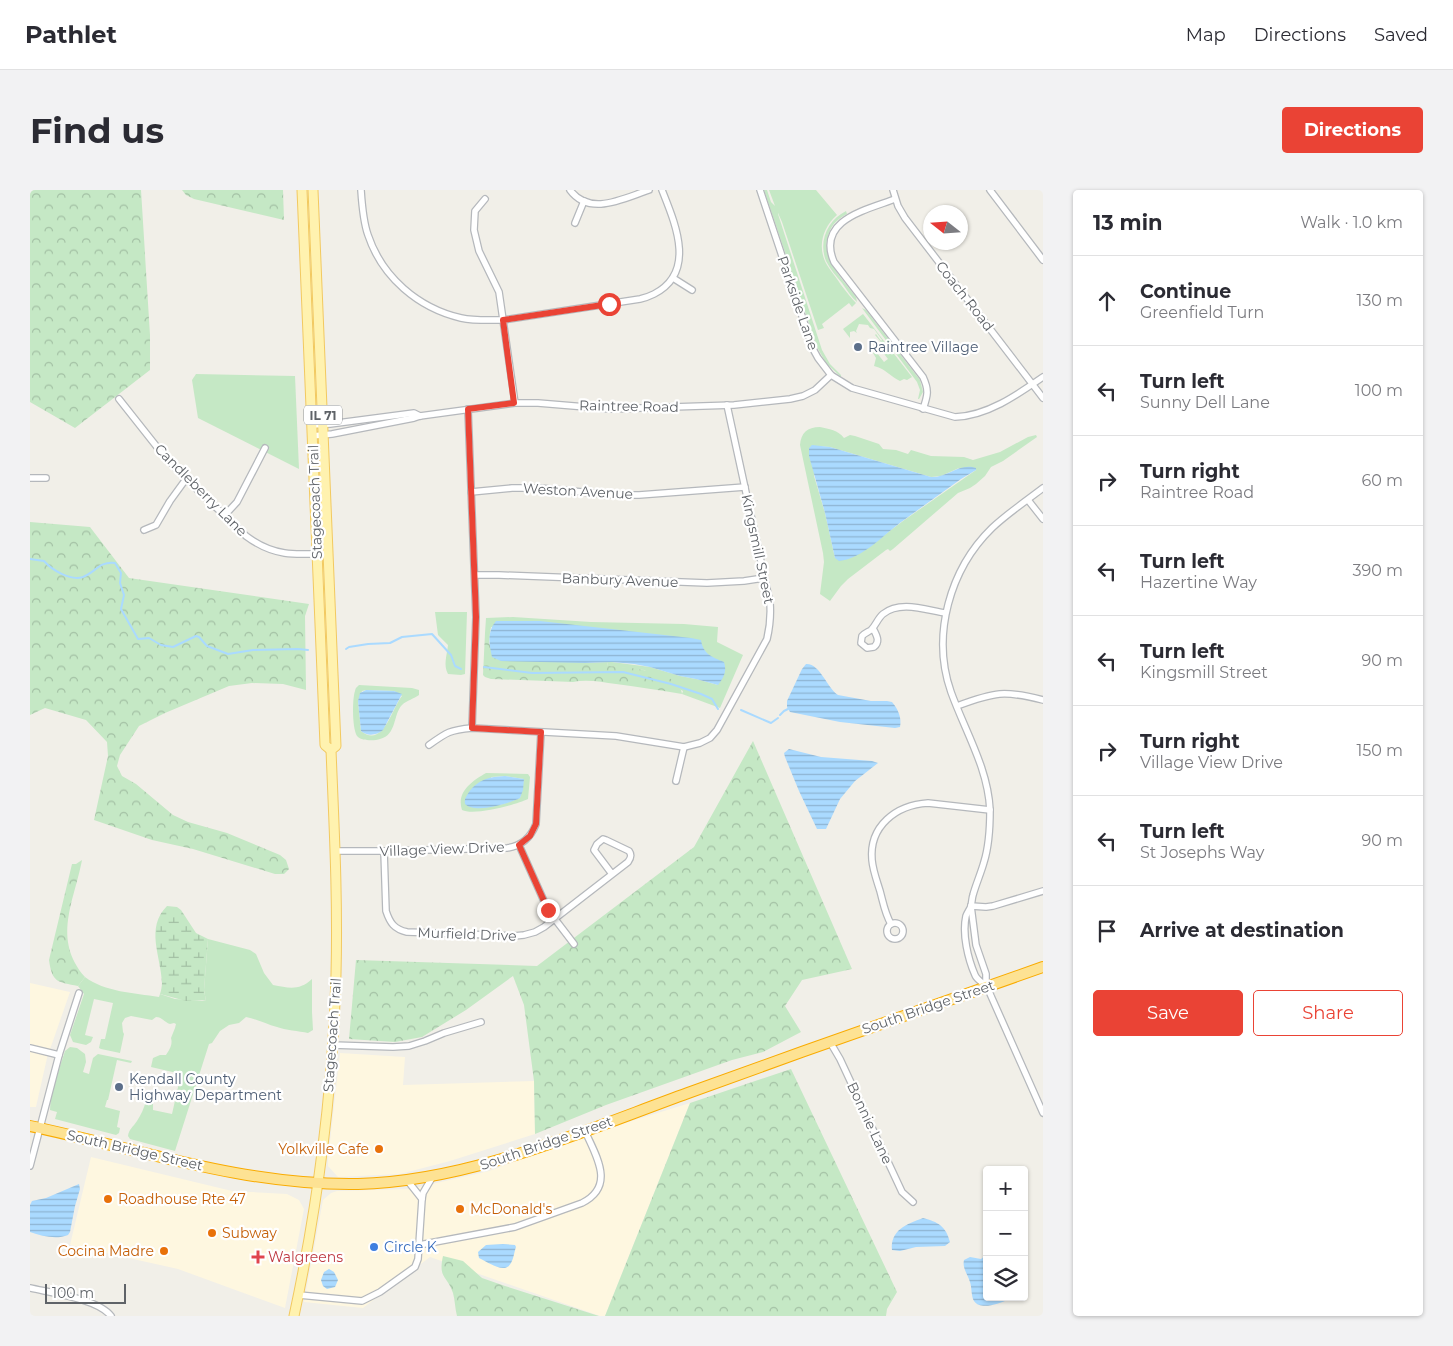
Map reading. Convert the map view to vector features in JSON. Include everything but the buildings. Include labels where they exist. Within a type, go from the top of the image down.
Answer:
[{"type":"highway","name":"South Bridge Street","points":[[35,1127],[182,1162],[246,1175],[318,1183],[360,1184],[433,1176],[485,1164],[585,1131],[1043,967]]},
{"type":"main road","name":"Stagecoach Trail","points":[[294,1316],[318,1183],[327,1109],[336,975],[335,851],[331,750],[325,745],[302,190]]},
{"type":"main road","name":"Stagecoach Trail","points":[[313,190],[336,746],[331,750]]},
{"type":"street","points":[[362,190],[364,218],[370,241],[379,260],[399,286],[417,299],[444,313],[482,321],[503,320],[640,299],[655,294],[673,278],[679,264],[680,252],[679,238],[662,190]]},
{"type":"street","points":[[570,190],[584,201],[596,205],[608,204],[649,190]]},
{"type":"street","name":"Parkside Lane","points":[[760,190],[813,348],[830,375],[861,392],[955,417],[975,415],[1043,377]]},
{"type":"street","name":"Coach Road","points":[[893,190],[895,199],[905,218],[1043,398]]},
{"type":"street","points":[[990,190],[1043,260]]},
{"type":"street","points":[[485,199],[475,211],[474,230],[479,251],[499,292],[514,403]]},
{"type":"street","points":[[895,199],[852,216],[838,225],[833,231],[831,238],[831,254],[834,262],[923,376],[928,386],[928,396],[923,409]]},
{"type":"street","points":[[575,223],[584,201]]},
{"type":"street","points":[[673,278],[692,290]]},
{"type":"street","name":"Raintree Road","points":[[312,436],[420,416],[514,403],[610,409],[728,405],[790,399],[803,396],[815,390],[830,375]]},
{"type":"street","name":"Candleberry Lane","points":[[119,399],[157,447],[186,479],[255,544],[273,552],[293,555],[328,552]]},
{"type":"street","name":"Kingsmill Street","points":[[429,745],[447,732],[472,728],[616,736],[684,747],[690,747],[710,738],[717,730],[767,639],[771,616],[770,603],[728,405]]},
{"type":"street","points":[[468,409],[476,633],[472,728]]},
{"type":"street","name":"Raintree Road","points":[[312,425],[414,414],[420,416]]},
{"type":"street","points":[[224,516],[237,502],[265,448]]},
{"type":"street","points":[[30,478],[46,478]]},
{"type":"street","points":[[144,530],[156,525],[186,479]]},
{"type":"street","name":"Weston Avenue","points":[[471,492],[512,488],[539,488],[615,495],[745,487]]},
{"type":"street","points":[[1043,488],[992,528],[972,553],[957,579],[946,613],[944,629],[944,660],[951,691],[984,773],[990,810],[987,849],[972,896],[971,906],[976,945],[986,974],[986,986],[1043,1113]]},
{"type":"street","points":[[1028,500],[1043,518]]},
{"type":"street","name":"Banbury Avenue","points":[[475,575],[497,574],[707,583],[764,578]]},
{"type":"street","points":[[873,628],[882,614],[900,606],[946,613]]},
{"type":"street","points":[[957,706],[998,693],[1021,694],[1043,700]]},
{"type":"street","name":"Village View Drive","points":[[335,851],[384,852],[507,848],[519,845],[530,836],[536,824],[541,732]]},
{"type":"street","points":[[676,781],[684,747]]},
{"type":"street","points":[[891,924],[886,914],[872,859],[874,841],[883,824],[899,810],[918,804],[928,803],[990,810]]},
{"type":"street","points":[[554,919],[628,862],[631,858],[629,851],[603,839],[596,844],[594,850],[612,874]]},
{"type":"street","points":[[519,845],[548,910],[574,944]]},
{"type":"street","name":"Murfield Drive","points":[[384,852],[386,910],[393,926],[399,930],[407,932],[524,936],[535,932],[554,919]]},
{"type":"street","points":[[971,906],[993,906],[1043,890]]},
{"type":"street","points":[[971,906],[966,916],[966,940],[976,978],[986,986]]},
{"type":"street","points":[[30,1166],[35,1127],[79,993]]},
{"type":"street","points":[[332,1045],[408,1046],[425,1042],[444,1033],[481,1022]]},
{"type":"street","name":"Bonnie Lane","points":[[830,1042],[840,1059],[902,1192],[913,1202]]},
{"type":"street","points":[[30,1048],[59,1055]]},
{"type":"street","points":[[419,1245],[515,1227],[582,1203],[592,1197],[600,1185],[601,1174],[600,1167],[585,1131]]},
{"type":"street","points":[[299,1295],[362,1301],[380,1292],[414,1266],[418,1259],[423,1193],[433,1176]]},
{"type":"street","points":[[407,1180],[422,1199]]},
{"type":"street","points":[[30,1288],[92,1303],[112,1314]]},
{"type":"shaded area","points":[[30,983],[70,992],[47,1058],[36,1107],[30,1107]]},
{"type":"shaded area","points":[[340,1053],[405,1057],[403,1085],[534,1081],[535,1134],[450,1161],[400,1174],[338,1177],[328,1166],[328,1159]]},
{"type":"shaded area","points":[[690,1103],[605,1316],[600,1316],[430,1257],[363,1308],[304,1302],[323,1200],[331,1193],[337,1191],[410,1189],[489,1171],[599,1131]]},
{"type":"shaded area","points":[[91,1157],[232,1191],[287,1194],[299,1200],[304,1209],[285,1308],[178,1269],[70,1245]]},
{"type":"green space","points":[[30,190],[141,190],[150,335],[150,370],[75,428],[30,402]]},
{"type":"green space","points":[[182,190],[283,190],[284,220],[194,199],[186,195]]},
{"type":"green space","points":[[764,190],[767,190],[771,202],[775,206],[769,190],[816,190],[837,215],[825,232],[822,252],[829,268],[856,303],[852,307],[849,303],[822,324],[824,328],[818,330],[778,213],[822,350],[830,364],[841,377],[826,363],[817,347]]},
{"type":"green space","points":[[846,211],[847,214],[841,217],[830,230],[827,251],[834,268],[856,297],[857,302],[831,270],[826,261],[823,246],[826,232],[834,220]]},
{"type":"green space","points":[[862,308],[866,310],[920,380],[923,392],[919,399],[920,390],[917,382]]},
{"type":"green space","points":[[863,314],[912,377],[900,381],[874,366],[876,358],[873,353],[875,352],[884,362],[888,359],[881,350],[881,342],[875,335],[882,340],[874,329],[868,325],[859,324],[857,333],[854,331],[850,332],[850,338],[843,329]]},
{"type":"green space","points":[[196,374],[295,376],[299,469],[198,418],[192,380]]},
{"type":"green space","points":[[820,427],[833,430],[844,438],[850,435],[879,444],[883,449],[896,450],[908,454],[911,450],[931,456],[964,457],[973,460],[1000,452],[1028,437],[1036,435],[1037,437],[1003,461],[991,467],[976,484],[958,493],[893,549],[890,551],[886,550],[848,579],[830,601],[820,594],[824,562],[823,553],[800,445],[803,434],[812,428]],"holes":[[[817,446],[830,447],[931,477],[941,476],[959,468],[976,470],[867,548],[835,558],[814,476]]]},
{"type":"green space","points":[[30,522],[90,527],[129,578],[309,604],[305,616],[306,690],[283,684],[252,683],[229,686],[139,726],[120,755],[117,766],[122,776],[136,784],[173,815],[188,822],[227,833],[280,855],[286,860],[289,869],[284,874],[275,874],[193,849],[152,840],[94,820],[108,756],[107,742],[86,720],[45,708],[30,715]]},
{"type":"green space","points":[[435,612],[467,612],[465,674],[448,674],[446,664],[448,645],[438,635]]},
{"type":"green space","points":[[513,617],[718,627],[717,642],[743,655],[720,708],[682,694],[683,691],[644,670],[608,666],[607,662],[650,667],[718,685],[707,654],[702,647],[491,627],[490,633],[485,633],[486,618]]},
{"type":"green space","points":[[485,633],[490,633],[489,644],[585,663],[607,662],[608,666],[639,669],[663,675],[673,680],[679,686],[682,694],[594,681],[491,679],[483,675]]},
{"type":"green space","points":[[359,685],[412,688],[419,690],[419,695],[402,705],[392,729],[385,737],[365,740],[356,734],[354,722],[354,695]],"holes":[[[362,691],[394,691],[402,696],[386,725],[375,735],[369,735],[361,731],[358,701]]]},
{"type":"green space","points":[[753,741],[852,969],[802,980],[785,1006],[801,1032],[763,1052],[732,1060],[606,1105],[535,1134],[534,1081],[524,1005],[513,976],[466,1010],[422,1037],[395,1042],[349,1039],[356,960],[537,966],[694,847]]},
{"type":"green space","points":[[486,773],[528,774],[530,777],[528,799],[505,807],[485,811],[462,810],[461,798],[463,792]],"holes":[[[505,776],[524,779],[520,798],[500,805],[491,777]]]},
{"type":"green space","points":[[82,860],[71,905],[67,934],[69,949],[75,963],[85,977],[78,986],[57,980],[50,968],[49,960],[72,864]]},
{"type":"green space","points":[[167,906],[177,907],[181,910],[196,933],[208,939],[204,990],[206,1001],[186,1001],[160,994],[162,983],[155,933],[160,915]]},
{"type":"green space","points":[[208,939],[250,950],[256,954],[264,973],[273,985],[289,988],[298,987],[312,979],[313,1030],[308,1033],[284,1029],[246,1017],[239,1023],[229,1025],[220,1031],[212,1043],[209,1044],[175,1151],[130,1139],[128,1136],[129,1132],[140,1116],[146,1101],[153,1103],[153,1110],[172,1114],[181,1074],[151,1067],[153,1058],[166,1055],[171,1045],[171,1038],[176,1024],[170,1024],[158,1017],[152,1020],[131,1016],[125,1018],[122,1023],[124,1034],[120,1053],[101,1049],[99,1048],[101,1039],[105,1039],[113,1003],[94,999],[85,1035],[93,1037],[91,1042],[86,1045],[73,1042],[70,1035],[84,994],[78,986],[85,977],[101,986],[120,991],[159,997],[160,994],[175,999],[206,1001],[204,990]]},
{"type":"green space","points":[[70,1047],[77,1048],[85,1054],[86,1062],[83,1072],[89,1074],[93,1058],[98,1054],[132,1061],[131,1063],[117,1060],[105,1107],[120,1111],[117,1127],[120,1128],[119,1133],[116,1135],[55,1119],[57,1112],[50,1110],[51,1093],[65,1051]]},
{"type":"green space","points":[[791,1069],[897,1292],[887,1309],[886,1316],[605,1316],[690,1103]]},
{"type":"green space","points":[[443,1256],[463,1261],[482,1278],[599,1316],[457,1316],[451,1287],[442,1273]]},
{"type":"water","points":[[812,445],[830,447],[931,477],[937,477],[964,467],[976,468],[976,470],[897,525],[865,551],[857,556],[839,561],[835,558],[809,456],[809,448]]},
{"type":"water","points":[[496,621],[540,621],[701,640],[706,652],[724,662],[724,674],[718,685],[634,664],[612,662],[501,661],[492,657],[490,647],[491,629]]},
{"type":"water","points":[[806,664],[815,667],[838,695],[871,701],[892,702],[899,714],[900,727],[840,722],[790,712],[787,707],[787,701]]},
{"type":"water","points":[[366,690],[394,691],[402,694],[383,730],[372,735],[361,731],[358,701],[360,693]]},
{"type":"water","points":[[789,749],[821,757],[878,763],[855,781],[840,799],[826,829],[817,829],[785,757],[784,753]]},
{"type":"water","points":[[505,776],[524,779],[520,798],[508,803],[484,808],[470,807],[465,804],[469,792],[481,781]]},
{"type":"water","points":[[79,1184],[80,1189],[68,1235],[54,1237],[30,1232],[30,1205],[32,1201],[46,1198]]},
{"type":"water","points":[[923,1218],[933,1221],[944,1228],[950,1242],[945,1246],[916,1247],[900,1251],[892,1250],[892,1243],[897,1233],[906,1225]]},
{"type":"water","points":[[486,1245],[515,1245],[516,1247],[512,1261],[505,1268],[479,1258],[478,1252]]},
{"type":"water","points":[[970,1257],[981,1259],[983,1257],[983,1301],[1005,1301],[985,1306],[974,1301],[970,1282],[964,1269],[964,1260]]},
{"type":"water","points":[[329,1269],[334,1272],[338,1280],[335,1287],[327,1289],[323,1286],[321,1280],[324,1272]]},
{"type":"waterway","points":[[30,559],[44,561],[62,574],[78,578],[105,564],[115,563],[121,573],[120,583],[124,595],[121,609],[138,639],[149,638],[161,645],[173,647],[196,636],[207,646],[228,654],[253,650],[308,650]]},
{"type":"waterway","points":[[346,649],[368,644],[390,643],[402,637],[432,634],[451,655],[455,666],[461,669]]},
{"type":"waterway","points":[[484,667],[532,673],[623,672],[701,694],[712,699],[718,709]]},
{"type":"waterway","points":[[780,715],[788,709]]},
{"type":"waterway","points":[[741,710],[771,723],[778,718]]},
{"type":"place","name":"Raintree Village","points":[[858,347]]},
{"type":"place","name":"Kendall County Highway Department","points":[[119,1087]]},
{"type":"place","name":"Yolkville Cafe","points":[[379,1149]]},
{"type":"place","name":"Roadhouse Rte 47","points":[[108,1199]]},
{"type":"place","name":"McDonald's","points":[[460,1209]]},
{"type":"place","name":"Subway","points":[[212,1233]]},
{"type":"place","name":"Circle K","points":[[374,1247]]},
{"type":"place","name":"Cocina Madre","points":[[164,1251]]},
{"type":"place","name":"Walgreens","points":[[258,1257]]},
{"type":"route","points":[[548,910],[519,845],[530,836],[536,824],[541,732],[472,728],[476,617],[468,409],[514,403],[503,320],[609,304]]}]
